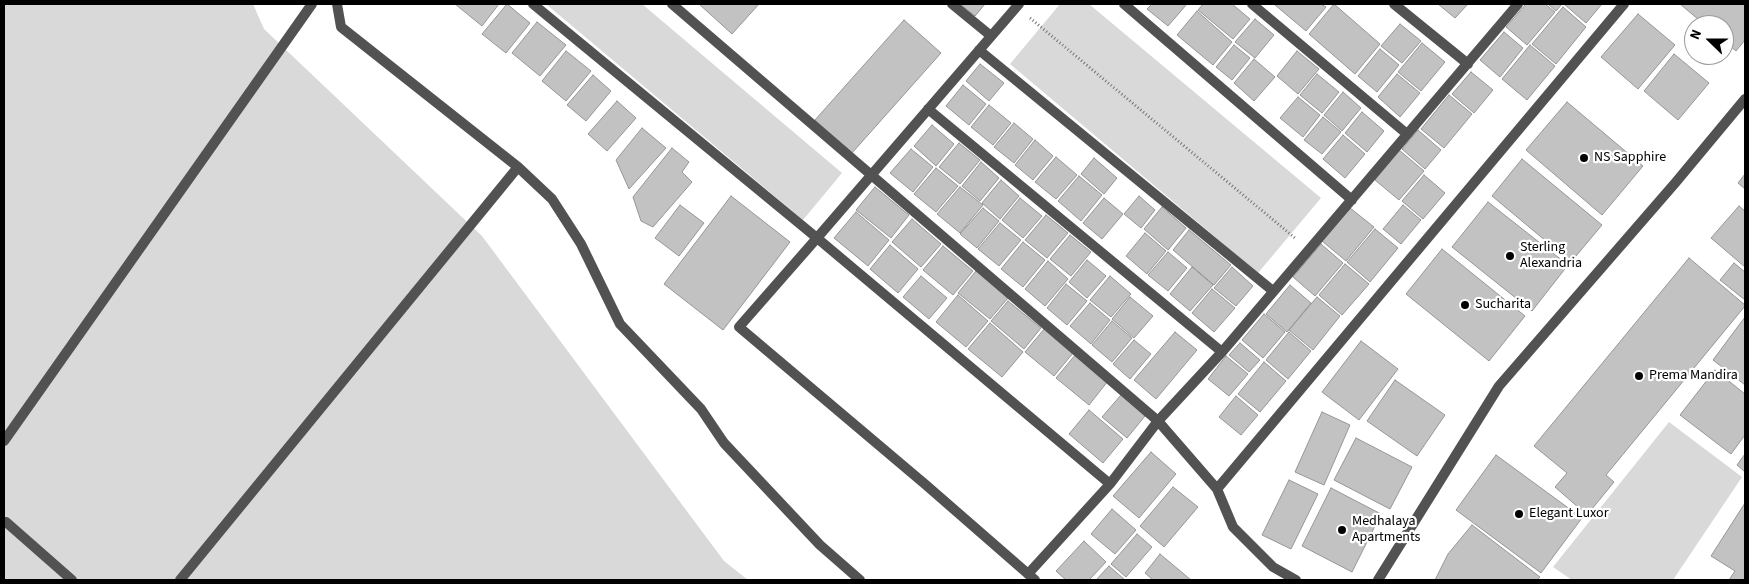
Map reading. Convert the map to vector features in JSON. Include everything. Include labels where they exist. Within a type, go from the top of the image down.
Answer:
[{"type":"street","points":[[4,441],[312,4]]},
{"type":"street","points":[[337,4],[341,27],[518,167],[552,199],[581,244],[620,324],[701,409],[724,443],[820,545],[860,580]]},
{"type":"street","points":[[533,4],[817,238],[1110,484]]},
{"type":"street","points":[[672,4],[870,176],[1158,421],[1217,489],[1233,527],[1273,567],[1296,580]]},
{"type":"street","points":[[952,4],[991,36]]},
{"type":"street","points":[[1124,4],[1352,200]]},
{"type":"street","points":[[1252,4],[1407,134]]},
{"type":"street","points":[[1394,4],[1468,64]]},
{"type":"street","points":[[1018,5],[738,327],[1032,577],[1110,484],[1158,421],[1222,352],[1518,4]]},
{"type":"street","points":[[1217,489],[1624,4]]},
{"type":"street","points":[[979,50],[1273,291]]},
{"type":"street","points":[[1378,580],[1499,386],[1676,182],[1745,99]]},
{"type":"street","points":[[928,109],[1222,352]]},
{"type":"street","points":[[180,580],[518,167]]},
{"type":"street","points":[[6,522],[72,580]]},
{"type":"path","points":[[1018,5],[1309,250]]},
{"type":"shaded area","points":[[4,4],[253,4],[264,29],[482,236],[724,561],[748,580],[4,580]]},
{"type":"shaded area","points":[[546,4],[642,4],[842,173],[803,220]]},
{"type":"shaded area","points":[[1060,4],[1089,4],[1321,198],[1258,273],[1010,64]]},
{"type":"shaded area","points":[[1669,422],[1742,477],[1673,580],[1572,580],[1553,567]]},
{"type":"building","points":[[455,4],[499,4],[482,26]]},
{"type":"building","points":[[507,4],[530,23],[506,53],[482,34]]},
{"type":"building","points":[[699,4],[759,4],[732,34]]},
{"type":"building","points":[[960,4],[985,4],[975,16]]},
{"type":"building","points":[[1152,4],[1187,4],[1168,26],[1147,9]]},
{"type":"building","points":[[1203,4],[1232,4],[1250,19],[1233,39],[1198,10]]},
{"type":"building","points":[[1276,4],[1321,4],[1326,7],[1306,31]]},
{"type":"building","points":[[1334,4],[1380,44],[1355,74],[1309,34]]},
{"type":"building","points":[[1438,4],[1468,4],[1455,18]]},
{"type":"building","points":[[1526,4],[1545,4],[1555,12],[1527,45],[1506,27]]},
{"type":"building","points":[[1548,4],[1562,4],[1556,11]]},
{"type":"building","points":[[1566,4],[1602,4],[1586,23]]},
{"type":"building","points":[[1680,4],[1745,4],[1745,40],[1736,51],[1734,49],[1734,15],[1693,15]]},
{"type":"building","points":[[1563,7],[1586,27],[1556,64],[1532,44]]},
{"type":"building","points":[[1197,11],[1232,42],[1213,65],[1177,35]]},
{"type":"building","points":[[1638,14],[1675,45],[1638,89],[1601,57]]},
{"type":"building","points":[[1255,19],[1274,35],[1255,58],[1235,42]]},
{"type":"building","points":[[904,20],[941,53],[852,153],[815,120]]},
{"type":"building","points":[[537,22],[566,45],[540,76],[512,53]]},
{"type":"building","points":[[1400,24],[1421,41],[1402,63],[1381,46]]},
{"type":"building","points":[[1504,32],[1523,48],[1500,77],[1480,60]]},
{"type":"building","points":[[1422,43],[1445,62],[1421,91],[1398,72]]},
{"type":"building","points":[[1234,45],[1250,58],[1232,80],[1216,67]]},
{"type":"building","points":[[1530,45],[1555,66],[1527,100],[1502,79]]},
{"type":"building","points":[[1380,49],[1399,65],[1377,92],[1358,76]]},
{"type":"building","points":[[566,51],[591,71],[566,101],[542,81]]},
{"type":"building","points":[[1297,51],[1319,69],[1298,94],[1277,76]]},
{"type":"building","points":[[1674,54],[1684,62],[1684,65],[1687,65],[1709,83],[1678,120],[1644,91]]},
{"type":"building","points":[[1254,59],[1275,77],[1254,101],[1234,83]]},
{"type":"building","points":[[980,64],[1004,83],[989,101],[966,81]]},
{"type":"building","points":[[1471,72],[1493,90],[1474,113],[1452,94]]},
{"type":"building","points":[[1317,74],[1339,92],[1322,113],[1300,95]]},
{"type":"building","points":[[1397,74],[1420,93],[1400,117],[1378,97]]},
{"type":"building","points":[[593,75],[611,91],[586,121],[567,105]]},
{"type":"building","points":[[963,85],[986,104],[969,125],[946,106]]},
{"type":"building","points":[[1343,92],[1361,108],[1342,131],[1324,115]]},
{"type":"building","points":[[1449,95],[1472,114],[1444,148],[1421,129]]},
{"type":"building","points":[[1298,97],[1320,115],[1303,137],[1280,118]]},
{"type":"building","points":[[617,101],[636,118],[607,151],[588,134]]},
{"type":"building","name":"NS Sapphire","points":[[1567,102],[1643,166],[1602,215],[1526,150]]},
{"type":"building","points":[[989,105],[1011,123],[993,145],[971,127]]},
{"type":"building","points":[[1362,112],[1384,131],[1367,152],[1345,133]]},
{"type":"building","points":[[1323,117],[1341,132],[1322,154],[1304,140]]},
{"type":"building","points":[[1014,123],[1033,139],[1014,163],[994,147]]},
{"type":"building","points":[[932,125],[954,144],[936,166],[914,146]]},
{"type":"building","points":[[642,128],[666,148],[629,189],[616,160]]},
{"type":"building","points":[[1418,130],[1441,150],[1425,169],[1402,149]]},
{"type":"building","points":[[1343,135],[1365,154],[1345,178],[1323,159]]},
{"type":"building","points":[[1035,140],[1053,156],[1033,180],[1015,165]]},
{"type":"building","points":[[959,143],[980,160],[960,184],[939,167]]},
{"type":"building","points":[[672,148],[689,162],[682,172],[692,182],[653,227],[641,221],[633,197]]},
{"type":"building","points":[[911,149],[933,167],[913,192],[890,173]]},
{"type":"building","points":[[1399,150],[1424,171],[1399,200],[1375,180]]},
{"type":"building","points":[[1056,157],[1077,175],[1056,199],[1035,182]]},
{"type":"building","points":[[1094,158],[1117,178],[1104,194],[1081,174]]},
{"type":"building","points":[[1522,159],[1602,225],[1571,262],[1492,196]]},
{"type":"building","points":[[981,162],[999,178],[980,201],[962,186]]},
{"type":"building","points":[[936,168],[958,186],[936,212],[914,194]]},
{"type":"building","points":[[1745,174],[1745,189],[1738,183]]},
{"type":"building","points":[[1424,175],[1445,193],[1423,219],[1402,201]]},
{"type":"building","points":[[1079,176],[1102,195],[1081,221],[1058,201]]},
{"type":"building","points":[[1001,180],[1019,196],[1000,219],[982,203]]},
{"type":"building","points":[[875,187],[909,215],[891,238],[856,210]]},
{"type":"building","points":[[960,187],[983,205],[960,233],[937,214]]},
{"type":"building","points":[[731,196],[790,242],[723,330],[664,284]]},
{"type":"building","points":[[1139,196],[1155,210],[1141,228],[1124,214]]},
{"type":"building","points":[[1020,198],[1042,216],[1023,238],[1002,220]]},
{"type":"building","points":[[1104,198],[1123,214],[1102,239],[1083,223]]},
{"type":"building","name":"Sterling Alexandria","points":[[1488,202],[1568,265],[1532,311],[1452,247]]},
{"type":"building","points":[[680,205],[704,223],[679,256],[655,238]]},
{"type":"building","points":[[1403,205],[1421,220],[1401,244],[1383,229]]},
{"type":"building","points":[[1739,206],[1745,211],[1745,267],[1711,238]]},
{"type":"building","points":[[1162,207],[1186,228],[1168,250],[1144,229]]},
{"type":"building","points":[[983,208],[999,221],[977,248],[960,234]]},
{"type":"building","points":[[1350,208],[1374,227],[1346,261],[1322,241]]},
{"type":"building","points":[[856,212],[889,240],[868,266],[834,238]]},
{"type":"building","points":[[1046,215],[1068,233],[1047,258],[1025,240]]},
{"type":"building","points":[[912,219],[941,244],[921,267],[892,242]]},
{"type":"building","points":[[1000,223],[1021,240],[999,266],[978,249]]},
{"type":"building","points":[[1375,229],[1398,248],[1370,282],[1347,262]]},
{"type":"building","points":[[1189,230],[1231,265],[1214,285],[1173,250]]},
{"type":"building","points":[[1145,233],[1166,251],[1147,274],[1126,256]]},
{"type":"building","points":[[1070,235],[1091,252],[1071,276],[1050,259]]},
{"type":"building","points":[[1023,242],[1045,260],[1023,287],[1001,269]]},
{"type":"building","points":[[1321,244],[1343,263],[1315,296],[1293,277]]},
{"type":"building","points":[[890,245],[918,269],[898,293],[870,269]]},
{"type":"building","points":[[943,246],[973,271],[953,295],[923,270]]},
{"type":"building","name":"Sucharita","points":[[1442,249],[1525,316],[1489,361],[1406,294]]},
{"type":"building","points":[[1168,252],[1187,268],[1168,291],[1148,275]]},
{"type":"building","name":"Prema Mandira","points":[[1689,258],[1745,306],[1606,475],[1614,482],[1587,515],[1555,487],[1567,473],[1534,446]]},
{"type":"building","points":[[1087,260],[1106,276],[1087,298],[1069,282]]},
{"type":"building","points":[[1048,261],[1068,279],[1045,306],[1025,289]]},
{"type":"building","points":[[1734,263],[1745,272],[1745,300],[1720,280]]},
{"type":"building","points":[[1345,264],[1369,284],[1342,315],[1319,295]]},
{"type":"building","points":[[1192,267],[1213,285],[1190,311],[1170,294]]},
{"type":"building","points":[[1232,267],[1253,286],[1236,306],[1214,288]]},
{"type":"building","points":[[976,271],[1008,298],[990,319],[958,293]]},
{"type":"building","points":[[921,276],[947,298],[929,319],[903,297]]},
{"type":"building","points":[[1110,276],[1131,294],[1111,317],[1090,300]]},
{"type":"building","points":[[1066,284],[1087,301],[1067,325],[1047,308]]},
{"type":"building","points":[[1290,285],[1311,303],[1287,332],[1266,314]]},
{"type":"building","points":[[1212,289],[1235,308],[1214,332],[1192,313]]},
{"type":"building","points":[[958,295],[988,321],[966,347],[936,322]]},
{"type":"building","points":[[1130,297],[1153,316],[1134,338],[1112,319]]},
{"type":"building","points":[[1317,297],[1340,316],[1313,350],[1289,330]]},
{"type":"building","points":[[1008,301],[1041,328],[1024,349],[991,321]]},
{"type":"building","points":[[1090,303],[1110,320],[1091,344],[1070,326]]},
{"type":"building","points":[[1264,314],[1285,332],[1263,358],[1242,340]]},
{"type":"building","points":[[1745,317],[1745,385],[1713,360]]},
{"type":"building","points":[[1112,321],[1132,338],[1112,362],[1092,345]]},
{"type":"building","points":[[990,323],[1023,352],[1002,377],[968,349]]},
{"type":"building","points":[[1045,328],[1074,352],[1054,376],[1025,352]]},
{"type":"building","points":[[1175,332],[1197,350],[1156,399],[1134,380]]},
{"type":"building","points":[[1289,332],[1311,351],[1288,379],[1266,360]]},
{"type":"building","points":[[1134,340],[1151,354],[1130,379],[1113,364]]},
{"type":"building","points":[[1361,341],[1398,369],[1359,420],[1322,392]]},
{"type":"building","points":[[1240,343],[1260,360],[1249,372],[1229,355]]},
{"type":"building","points":[[1076,354],[1108,381],[1089,405],[1056,378]]},
{"type":"building","points":[[1226,356],[1248,374],[1229,396],[1208,379]]},
{"type":"building","points":[[1264,362],[1286,381],[1260,412],[1238,394]]},
{"type":"building","points":[[1715,370],[1745,394],[1745,435],[1731,454],[1680,415]]},
{"type":"building","points":[[1395,380],[1445,415],[1417,456],[1367,421]]},
{"type":"building","points":[[1121,395],[1145,416],[1127,438],[1102,417]]},
{"type":"building","points":[[1236,396],[1258,415],[1241,435],[1219,417]]},
{"type":"building","points":[[1089,410],[1123,439],[1103,463],[1069,434]]},
{"type":"building","points":[[1322,412],[1350,425],[1324,485],[1295,472]]},
{"type":"building","points":[[1356,438],[1412,467],[1390,509],[1334,480]]},
{"type":"building","points":[[1151,452],[1176,474],[1139,518],[1113,496]]},
{"type":"building","points":[[1745,454],[1745,472],[1737,465]]},
{"type":"building","name":"Elegant Luxor","points":[[1496,455],[1582,518],[1541,573],[1456,510]]},
{"type":"building","points":[[1289,480],[1318,494],[1291,549],[1262,535]]},
{"type":"building","points":[[1173,487],[1198,507],[1164,547],[1140,526]]},
{"type":"building","name":"Medhalaya Apartments","points":[[1331,488],[1381,514],[1352,572],[1302,546]]},
{"type":"building","points":[[1745,503],[1745,580],[1729,580],[1735,571],[1711,556]]},
{"type":"building","points":[[1112,509],[1136,530],[1115,554],[1091,534]]},
{"type":"building","points":[[1472,525],[1540,577],[1537,580],[1435,580],[1448,554]]},
{"type":"building","points":[[1137,534],[1152,547],[1126,577],[1111,564]]},
{"type":"building","points":[[1084,541],[1106,562],[1089,580],[1066,580],[1056,571]]},
{"type":"building","points":[[1160,554],[1191,580],[1153,580],[1145,573]]},
{"type":"building","points":[[1109,566],[1125,580],[1096,580]]},
{"type":"place","name":"NS Sapphire","points":[[1584,158]]},
{"type":"place","name":"Sterling Alexandria","points":[[1510,256]]},
{"type":"place","name":"Sucharita","points":[[1465,305]]},
{"type":"place","name":"Prema Mandira","points":[[1639,376]]},
{"type":"place","name":"Elegant Luxor","points":[[1519,514]]},
{"type":"place","name":"Medhalaya Apartments","points":[[1342,530]]}]
